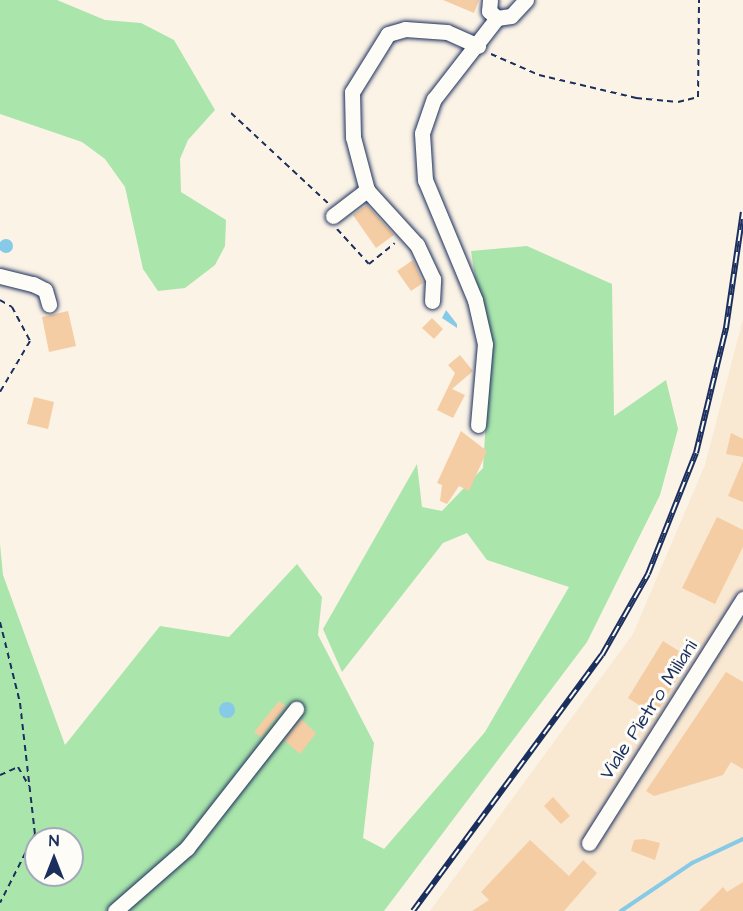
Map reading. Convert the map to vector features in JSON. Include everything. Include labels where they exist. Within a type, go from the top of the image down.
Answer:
[{"type":"street","points":[[490,0],[489,11],[497,18]]},
{"type":"street","points":[[478,424],[485,344],[475,300],[425,180],[422,133],[434,99],[478,46],[497,18],[511,16],[526,0]]},
{"type":"street","points":[[432,301],[433,279],[406,234],[368,190],[354,138],[352,92],[388,34],[405,29],[447,32],[478,46]]},
{"type":"street","points":[[333,216],[368,190]]},
{"type":"street","points":[[0,276],[33,284],[45,290],[50,304]]},
{"type":"street","name":"Viale Pietro Miliani","points":[[589,843],[743,599]]},
{"type":"street","points":[[115,911],[187,848],[297,709]]},
{"type":"path","points":[[478,46],[539,75],[636,98],[678,102],[698,97],[699,0]]},
{"type":"path","points":[[231,113],[328,204],[346,242],[369,264],[406,234]]},
{"type":"path","points":[[0,300],[12,307],[30,341],[0,392]]},
{"type":"path","points":[[0,622],[20,703],[35,834],[0,903]]},
{"type":"path","points":[[0,775],[18,767],[29,786]]},
{"type":"shaded area","points":[[743,319],[743,911],[430,911],[633,634],[705,465]]},
{"type":"green space","points":[[0,0],[57,0],[105,20],[141,23],[174,40],[215,110],[188,140],[180,159],[181,192],[226,220],[225,246],[215,265],[185,288],[158,291],[143,269],[125,187],[105,159],[82,142],[0,114]]},
{"type":"green space","points":[[527,246],[612,284],[614,416],[666,380],[678,429],[660,495],[587,642],[384,911],[0,911],[0,544],[3,575],[65,745],[160,626],[229,637],[297,564],[322,597],[318,635],[374,743],[363,838],[384,849],[485,732],[569,587],[487,560],[467,533],[443,543],[342,672],[323,629],[417,464],[422,507],[442,511],[483,468],[489,369],[471,251]]},
{"type":"water","points":[[6,239],[11,241],[13,246],[11,251],[6,253],[1,251],[-1,246],[1,241]]},
{"type":"water","points":[[446,310],[457,324],[457,328],[442,318]]},
{"type":"water","points":[[227,702],[235,710],[227,718],[219,710]]},
{"type":"building","points":[[443,0],[479,0],[474,13]]},
{"type":"building","points":[[367,205],[394,235],[376,248],[353,215]]},
{"type":"building","points":[[413,260],[423,283],[411,291],[397,271]]},
{"type":"building","points":[[68,311],[76,346],[49,352],[42,317]]},
{"type":"building","points":[[432,318],[443,329],[434,339],[422,328]]},
{"type":"building","points":[[460,355],[473,371],[452,389],[465,395],[453,418],[437,410],[455,373],[448,365]]},
{"type":"building","points":[[34,397],[54,402],[48,429],[27,424]]},
{"type":"building","points":[[461,431],[487,451],[469,491],[459,486],[447,504],[440,501],[442,485],[437,483]]},
{"type":"building","points":[[731,433],[743,439],[743,457],[726,454]]},
{"type":"building","points":[[743,461],[743,502],[728,496]]},
{"type":"building","points":[[717,517],[743,530],[743,547],[715,604],[682,588]]},
{"type":"building","points":[[663,641],[690,658],[655,715],[628,698]]},
{"type":"building","points":[[726,672],[743,682],[743,769],[731,762],[723,775],[654,796],[646,791]]},
{"type":"building","points":[[279,701],[286,706],[261,737],[254,732]]},
{"type":"building","points":[[301,719],[316,733],[300,754],[284,740]]},
{"type":"building","points":[[553,797],[570,816],[561,824],[544,806]]},
{"type":"building","points":[[644,839],[660,843],[655,860],[631,851],[634,840]]},
{"type":"building","points":[[530,840],[569,876],[583,860],[597,873],[564,911],[472,911],[489,900],[481,892]]},
{"type":"building","points":[[743,882],[743,911],[699,911],[723,887],[727,892]]},
{"type":"waterway","points":[[621,911],[692,863],[743,839]]},
{"type":"railway","points":[[413,911],[602,655],[648,574],[696,453],[726,328],[743,212]]}]
